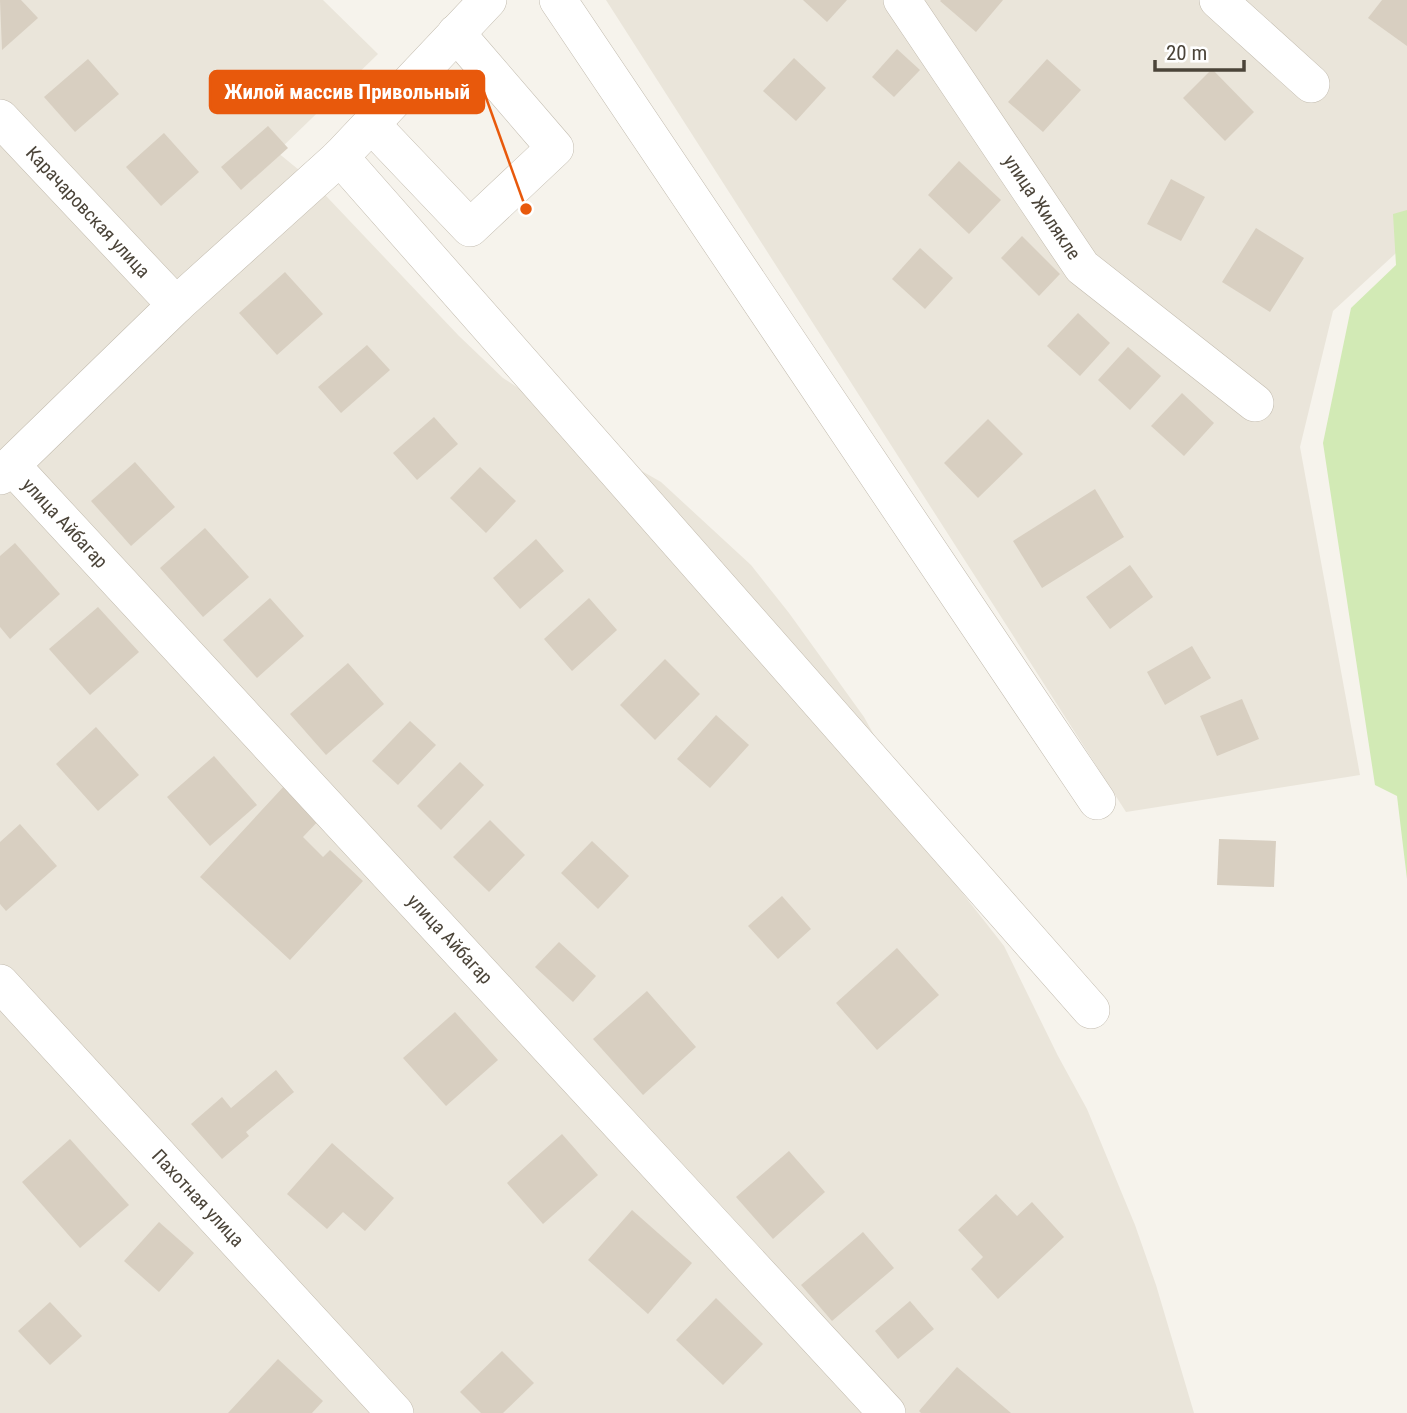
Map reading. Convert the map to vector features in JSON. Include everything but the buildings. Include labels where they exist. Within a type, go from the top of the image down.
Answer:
[{"type":"street","points":[[6,471],[176,305],[340,157],[488,0]]},
{"type":"street","points":[[558,0],[1097,801]]},
{"type":"street","name":"улица Жилякле","points":[[902,0],[1082,267],[1255,403]]},
{"type":"street","points":[[1218,0],[1311,84]]},
{"type":"street","points":[[371,124],[470,228],[555,148],[457,33]]},
{"type":"street","name":"Карачаровская улица","points":[[0,118],[176,305]]},
{"type":"street","points":[[340,157],[1091,1010]]},
{"type":"street","name":"улица Айбагар","points":[[6,471],[887,1413]]},
{"type":"street","name":"Пахотная улица","points":[[0,983],[395,1413]]},
{"type":"shaded area","points":[[0,0],[323,0],[378,54],[277,152],[310,179],[459,336],[503,378],[554,411],[605,450],[661,482],[751,565],[789,613],[864,717],[894,771],[927,848],[1004,946],[1087,1109],[1135,1225],[1194,1413],[0,1413]]},
{"type":"shaded area","points":[[606,0],[1407,0],[1407,243],[1333,311],[1300,447],[1360,775],[1126,812]]},
{"type":"green space","points":[[1407,210],[1407,879],[1397,796],[1375,785],[1323,443],[1351,308],[1396,265],[1393,214]]},
{"type":"place","name":"Жилой массив Привольный","points":[[526,209]]}]
